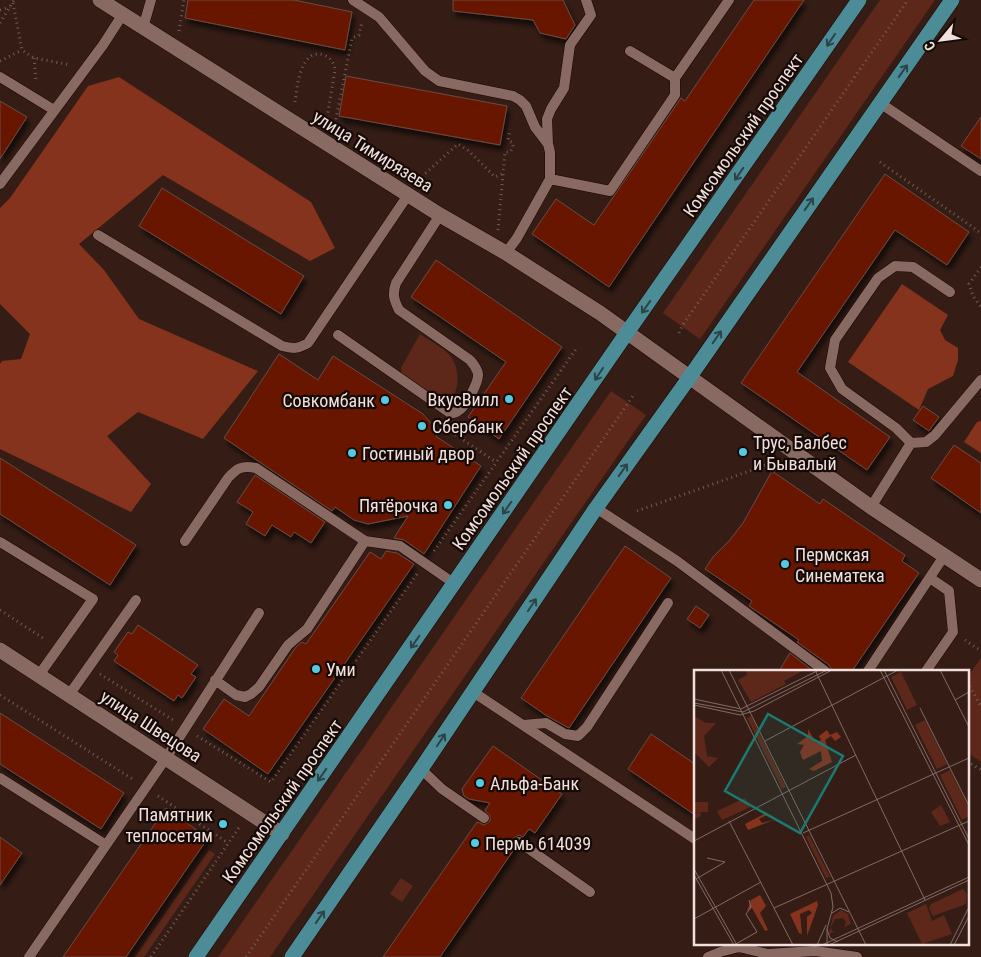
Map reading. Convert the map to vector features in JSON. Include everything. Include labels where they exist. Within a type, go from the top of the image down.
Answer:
[{"type":"main road","name":"Комсомольский проспект","points":[[196,957],[859,0]]},
{"type":"main road","points":[[292,957],[596,508],[689,378],[952,0]]},
{"type":"street","name":"улица Тимирязева","points":[[100,0],[143,28],[411,189],[440,216],[506,253],[600,313],[626,334],[871,506],[981,580]]},
{"type":"street","name":"улица Швецова","points":[[0,650],[282,834]]},
{"type":"lane","points":[[143,28],[151,0]]},
{"type":"lane","points":[[353,0],[379,17],[425,71],[439,81],[513,96],[520,100],[526,106],[535,127],[548,144]]},
{"type":"lane","points":[[506,253],[517,238],[550,179],[547,119],[564,88],[570,45],[591,15],[586,0]]},
{"type":"lane","points":[[550,179],[610,191],[675,94],[675,78],[729,0]]},
{"type":"lane","points":[[0,184],[123,14]]},
{"type":"lane","points":[[630,51],[675,78]]},
{"type":"lane","points":[[0,77],[54,110]]},
{"type":"lane","points":[[880,103],[981,171]]},
{"type":"lane","points":[[98,235],[282,346],[292,349],[300,348],[308,343],[411,189]]},
{"type":"lane","points":[[338,335],[450,412],[456,412],[460,409],[475,386],[478,376],[476,368],[470,360],[399,310],[394,300],[393,292],[396,283],[440,216]]},
{"type":"lane","points":[[950,292],[913,267],[895,266],[878,278],[835,340],[830,368],[842,389],[896,428],[911,443],[926,442],[935,435],[981,380]]},
{"type":"lane","points":[[871,506],[911,443]]},
{"type":"lane","points":[[185,541],[228,478],[236,469],[244,466],[256,468],[365,541],[400,546],[455,584]]},
{"type":"lane","points":[[596,508],[677,561],[824,670]]},
{"type":"lane","points":[[215,680],[236,695],[245,696],[255,691],[288,645],[307,629],[365,541]]},
{"type":"lane","points":[[0,542],[93,599],[39,675]]},
{"type":"lane","points":[[869,670],[944,556]]},
{"type":"lane","points":[[927,670],[953,632],[949,590],[930,578]]},
{"type":"lane","points":[[68,695],[136,600]]},
{"type":"lane","points":[[523,725],[546,724],[565,734],[578,736],[587,727],[668,603]]},
{"type":"lane","points":[[30,957],[166,758],[184,727],[259,613]]},
{"type":"lane","points":[[473,692],[694,838]]},
{"type":"lane","points":[[421,769],[442,790],[484,818]]},
{"type":"lane","points":[[0,778],[106,845]]},
{"type":"lane","points":[[519,842],[590,892]]},
{"type":"lane","points":[[708,957],[739,947],[768,956],[816,951],[857,957]]},
{"type":"path","points":[[178,36],[184,0]]},
{"type":"path","points":[[679,333],[908,0]]},
{"type":"path","points":[[0,23],[14,1]]},
{"type":"path","points":[[14,1],[22,50],[34,58],[85,68]]},
{"type":"path","points":[[333,135],[352,38],[359,35],[362,24],[362,6]]},
{"type":"path","points":[[0,10],[10,7]]},
{"type":"path","points":[[0,61],[22,50]]},
{"type":"path","points":[[293,110],[300,72],[304,63],[311,56],[318,54],[326,56],[334,62],[335,70],[325,130]]},
{"type":"path","points":[[497,235],[505,152],[510,152],[513,148],[512,143],[508,140],[510,130]]},
{"type":"path","points":[[411,189],[458,144],[495,177],[502,174]]},
{"type":"path","points":[[880,162],[981,232]]},
{"type":"path","points":[[981,267],[969,284],[973,296],[981,307]]},
{"type":"path","points":[[246,957],[635,392]]},
{"type":"path","points":[[450,412],[446,428],[496,462]]},
{"type":"path","points":[[637,511],[775,462]]},
{"type":"path","points":[[0,610],[58,648]]},
{"type":"path","points":[[89,666],[271,782]]},
{"type":"path","points":[[968,684],[981,706]]},
{"type":"path","points":[[0,695],[228,843]]},
{"type":"path","points":[[968,762],[981,770]]},
{"type":"path","points":[[151,957],[243,822]]},
{"type":"shaded area","points":[[880,0],[935,0],[700,339],[663,313]]},
{"type":"shaded area","points":[[119,77],[311,202],[335,248],[310,261],[163,175],[79,244],[104,270],[139,319],[258,371],[203,439],[138,412],[107,436],[151,484],[131,512],[0,449],[0,364],[2,361],[21,359],[30,334],[0,304],[0,208],[10,198],[88,86]]},
{"type":"shaded area","points":[[902,284],[948,315],[940,330],[945,340],[958,348],[958,360],[953,376],[928,389],[919,410],[848,362]]},
{"type":"shaded area","points":[[420,334],[445,351],[455,363],[457,387],[448,402],[443,402],[402,374],[401,368]]},
{"type":"shaded area","points":[[611,391],[646,415],[270,957],[218,957]]},
{"type":"shaded area","points":[[981,421],[981,453],[964,442],[977,422]]},
{"type":"shaded area","points":[[981,658],[981,762],[968,753],[968,677]]},
{"type":"shaded area","points":[[209,850],[215,854],[144,957],[135,957]]},
{"type":"shaded area","points":[[401,878],[413,886],[402,902],[390,894]]},
{"type":"building","points":[[188,0],[294,0],[352,12],[345,50],[185,18]]},
{"type":"building","points":[[453,0],[563,0],[575,25],[566,39],[540,33],[533,20],[453,11]]},
{"type":"building","points":[[754,0],[804,0],[609,287],[532,234],[556,199],[594,225],[681,98],[685,101]]},
{"type":"building","points":[[346,76],[507,106],[500,145],[339,116]]},
{"type":"building","points":[[0,101],[27,117],[0,159]]},
{"type":"building","points":[[981,117],[981,159],[961,146]]},
{"type":"building","points":[[885,174],[969,232],[947,265],[895,230],[797,372],[890,437],[867,470],[741,383]]},
{"type":"building","points":[[162,188],[304,276],[281,314],[139,226]]},
{"type":"building","points":[[436,260],[562,347],[499,439],[468,417],[506,362],[411,297]]},
{"type":"building","name":"Гостиный двор","points":[[279,354],[318,380],[333,356],[423,414],[431,423],[437,437],[481,466],[424,554],[404,540],[394,538],[408,516],[368,524],[354,520],[335,507],[332,511],[224,438]]},
{"type":"building","points":[[923,406],[939,417],[929,431],[913,420]]},
{"type":"building","points":[[954,445],[981,463],[981,513],[931,478]]},
{"type":"building","points":[[0,458],[136,545],[110,585],[0,514]]},
{"type":"building","points":[[772,471],[820,504],[823,499],[905,555],[902,561],[919,573],[853,670],[832,670],[829,665],[797,642],[799,640],[749,606],[752,601],[705,569],[743,523]]},
{"type":"building","points":[[255,475],[325,522],[311,543],[294,532],[291,537],[272,525],[265,536],[246,524],[253,512],[237,502]]},
{"type":"building","points":[[625,546],[671,578],[569,728],[521,698]]},
{"type":"building","points":[[386,551],[397,553],[414,564],[268,774],[203,729],[224,699],[249,716],[296,647],[302,642],[306,644],[370,552],[381,559]]},
{"type":"building","points":[[696,606],[709,615],[700,628],[687,619]]},
{"type":"building","points":[[138,625],[198,665],[191,674],[196,677],[182,698],[178,695],[174,701],[114,661],[118,655],[114,652],[128,632],[132,634]]},
{"type":"building","points":[[790,653],[812,670],[780,670]]},
{"type":"building","points":[[0,713],[124,793],[101,829],[0,764]]},
{"type":"building","points":[[651,734],[694,763],[694,814],[628,769]]},
{"type":"building","points":[[493,746],[562,794],[535,833],[529,829],[523,837],[519,835],[514,838],[512,842],[515,848],[440,957],[383,957],[477,822],[484,825],[490,821],[490,816],[485,810],[490,803],[469,799],[464,796],[462,789]]},
{"type":"building","points":[[166,808],[208,838],[126,957],[63,957]]},
{"type":"building","points":[[0,837],[22,853],[0,885]]},
{"type":"place","name":"ВкусВилл","points":[[509,399]]},
{"type":"place","name":"Совкомбанк","points":[[385,400]]},
{"type":"place","name":"Сбербанк","points":[[422,426]]},
{"type":"place","name":"Трус, Балбес и Бывалый","points":[[743,452]]},
{"type":"place","name":"Гостиный двор","points":[[352,453]]},
{"type":"place","name":"Пятёрочка","points":[[448,505]]},
{"type":"place","name":"Пермская Синематека","points":[[785,564]]},
{"type":"place","name":"Уми","points":[[316,669]]},
{"type":"place","name":"Альфа-Банк","points":[[480,783]]},
{"type":"place","name":"Памятник теплосетям","points":[[223,824]]},
{"type":"place","name":"Пермь 614039","points":[[475,843]]}]
